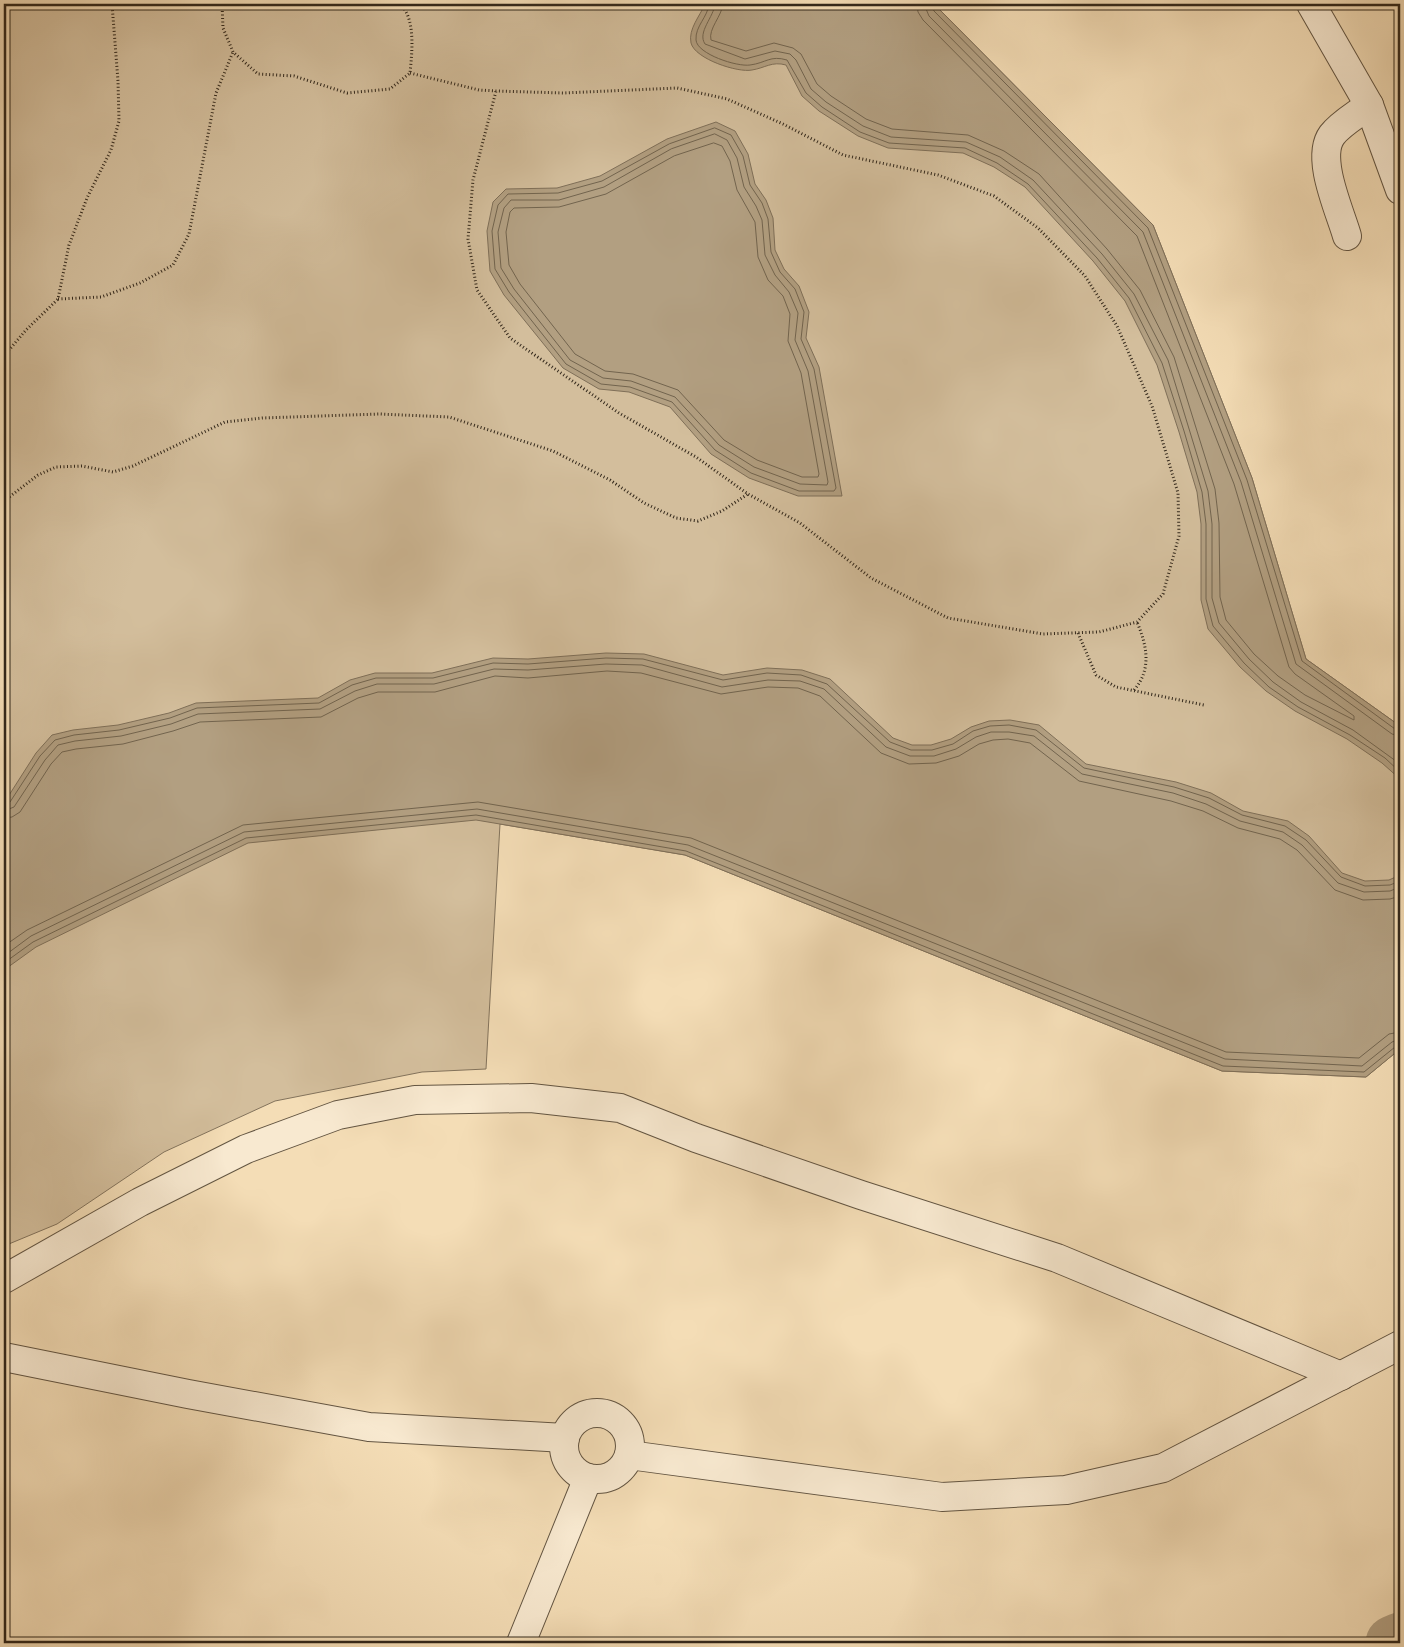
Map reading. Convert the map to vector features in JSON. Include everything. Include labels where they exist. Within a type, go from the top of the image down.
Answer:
[{"type":"street","points":[[1311,4],[1369,105],[1400,190]]},
{"type":"street","points":[[1348,236],[1326,167],[1327,151],[1332,135],[1369,105]]},
{"type":"street","points":[[4,1279],[140,1202],[246,1149],[338,1115],[415,1100],[530,1098],[620,1108],[696,1138],[861,1195],[1057,1258],[1341,1376]]},
{"type":"street","points":[[629,1455],[942,1497],[1066,1490],[1163,1468],[1400,1345]]},
{"type":"street","points":[[4,1357],[188,1394],[369,1427],[565,1438]]},
{"type":"street","points":[[593,1413],[606,1414],[617,1420],[626,1430],[630,1442],[629,1455],[623,1467],[614,1475],[601,1479],[588,1478],[577,1472],[568,1463],[564,1450],[565,1438],[571,1426],[580,1417],[593,1413]]},
{"type":"street","points":[[521,1643],[588,1478]]},
{"type":"path","points":[[4,356],[26,330],[58,299],[68,245],[87,198],[111,150],[119,120],[112,4]]},
{"type":"path","points":[[222,4],[223,28],[234,52],[258,74],[294,76],[347,93],[390,89],[410,73],[413,38],[405,8],[400,4]]},
{"type":"path","points":[[58,299],[101,297],[140,283],[174,265],[189,234],[216,93],[234,52]]},
{"type":"path","points":[[410,73],[479,90],[496,91],[563,93],[677,88],[727,99],[783,124],[843,155],[938,175],[994,196],[1038,228],[1085,276],[1117,326],[1152,406],[1178,493],[1179,536],[1163,594],[1137,622],[1099,632],[1043,634],[948,618],[871,578],[800,523],[748,494],[696,457],[619,413],[510,338],[476,290],[468,239],[473,180],[496,91]]},
{"type":"path","points":[[4,501],[38,474],[56,467],[82,466],[113,472],[133,466],[225,422],[262,418],[379,414],[449,417],[553,452],[610,480],[644,503],[676,518],[698,521],[722,511],[748,494]]},
{"type":"path","points":[[1134,690],[1143,680],[1146,661],[1146,644],[1137,622]]},
{"type":"path","points":[[1078,633],[1096,675],[1116,687],[1204,705]]},
{"type":"shaded area","points":[[4,4],[934,4],[1153,225],[1252,478],[1306,659],[1400,726],[1400,1049],[1366,1077],[1222,1071],[685,855],[500,824],[486,1069],[422,1072],[275,1101],[164,1152],[57,1224],[4,1246]]},
{"type":"water","points":[[705,4],[934,4],[1153,225],[1252,478],[1306,659],[1400,726],[1400,779],[1382,763],[1347,739],[1295,711],[1266,691],[1240,667],[1208,629],[1201,600],[1201,524],[1197,492],[1179,432],[1157,365],[1125,301],[1093,261],[1025,187],[994,167],[963,153],[888,148],[858,136],[819,111],[802,96],[786,65],[773,64],[752,70],[737,69],[718,64],[700,54],[691,43],[691,33]]},
{"type":"water","points":[[716,122],[735,131],[748,154],[755,184],[766,200],[773,218],[775,250],[784,269],[799,286],[809,312],[806,338],[819,367],[842,496],[798,496],[749,478],[711,454],[670,407],[629,392],[599,389],[563,368],[504,295],[490,271],[487,231],[493,202],[506,189],[557,188],[600,176],[667,139]]},
{"type":"water","points":[[606,653],[644,654],[723,675],[767,668],[802,670],[830,679],[893,738],[912,745],[931,745],[951,739],[971,727],[989,721],[1010,720],[1039,725],[1086,764],[1176,782],[1211,793],[1243,811],[1288,821],[1309,836],[1342,873],[1365,881],[1389,880],[1400,875],[1400,1049],[1366,1077],[1222,1071],[685,855],[476,820],[248,843],[36,947],[4,970],[4,803],[36,753],[52,735],[73,730],[118,725],[169,713],[196,703],[318,698],[350,680],[375,673],[432,673],[493,658],[528,659]]},
{"type":"waterway","points":[[1393,1643],[1400,1640]]}]
